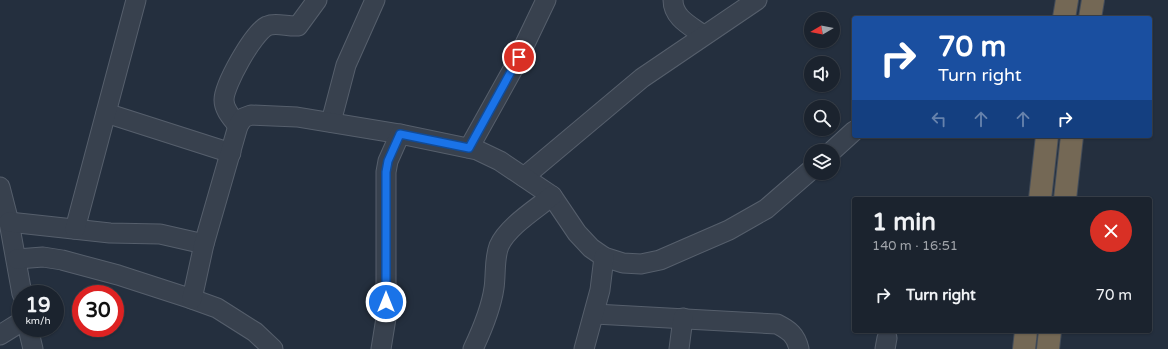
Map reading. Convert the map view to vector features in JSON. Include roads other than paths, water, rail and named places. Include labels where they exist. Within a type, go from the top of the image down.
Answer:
[{"type":"highway","points":[[1064,16],[1067,0]]},
{"type":"highway","points":[[1090,16],[1093,0]]},
{"type":"highway","points":[[1040,197],[1048,138]]},
{"type":"highway","points":[[1065,197],[1072,138]]},
{"type":"highway","points":[[1024,349],[1026,333]]},
{"type":"highway","points":[[1048,349],[1050,333]]},
{"type":"street","points":[[75,229],[136,0]]},
{"type":"street","points":[[238,126],[225,108],[226,90],[256,36],[266,27],[272,25],[298,26],[317,0]]},
{"type":"street","points":[[331,122],[346,65],[375,0]]},
{"type":"street","points":[[469,148],[513,69],[546,0]]},
{"type":"street","points":[[673,0],[674,10],[678,16],[703,35]]},
{"type":"street","points":[[524,177],[642,78],[703,35],[757,0]]},
{"type":"street","points":[[106,114],[231,153]]},
{"type":"street","points":[[192,299],[204,244],[238,126],[243,118],[251,115],[296,117],[331,122],[469,148],[500,161],[552,196],[577,233],[591,248],[604,257],[623,263],[641,264],[660,260],[729,230],[766,209],[804,176]]},
{"type":"street","points":[[840,144],[852,133]]},
{"type":"street","points":[[381,349],[386,318],[386,172],[388,161],[400,134]]},
{"type":"street","points":[[0,187],[17,259],[21,285]]},
{"type":"street","points":[[473,349],[487,316],[494,289],[499,246],[506,235],[517,224],[552,196]]},
{"type":"street","points":[[9,222],[110,233],[160,234],[204,244]]},
{"type":"street","points":[[17,259],[43,257],[62,260],[118,275],[192,299],[217,308],[255,332],[273,349]]},
{"type":"street","points":[[584,349],[595,314],[604,257]]},
{"type":"street","points":[[595,314],[777,324],[791,331],[798,341],[799,349]]},
{"type":"street","points":[[679,349],[683,318]]},
{"type":"street","points":[[0,335],[12,328]]},
{"type":"street","points":[[30,337],[32,349]]}]
